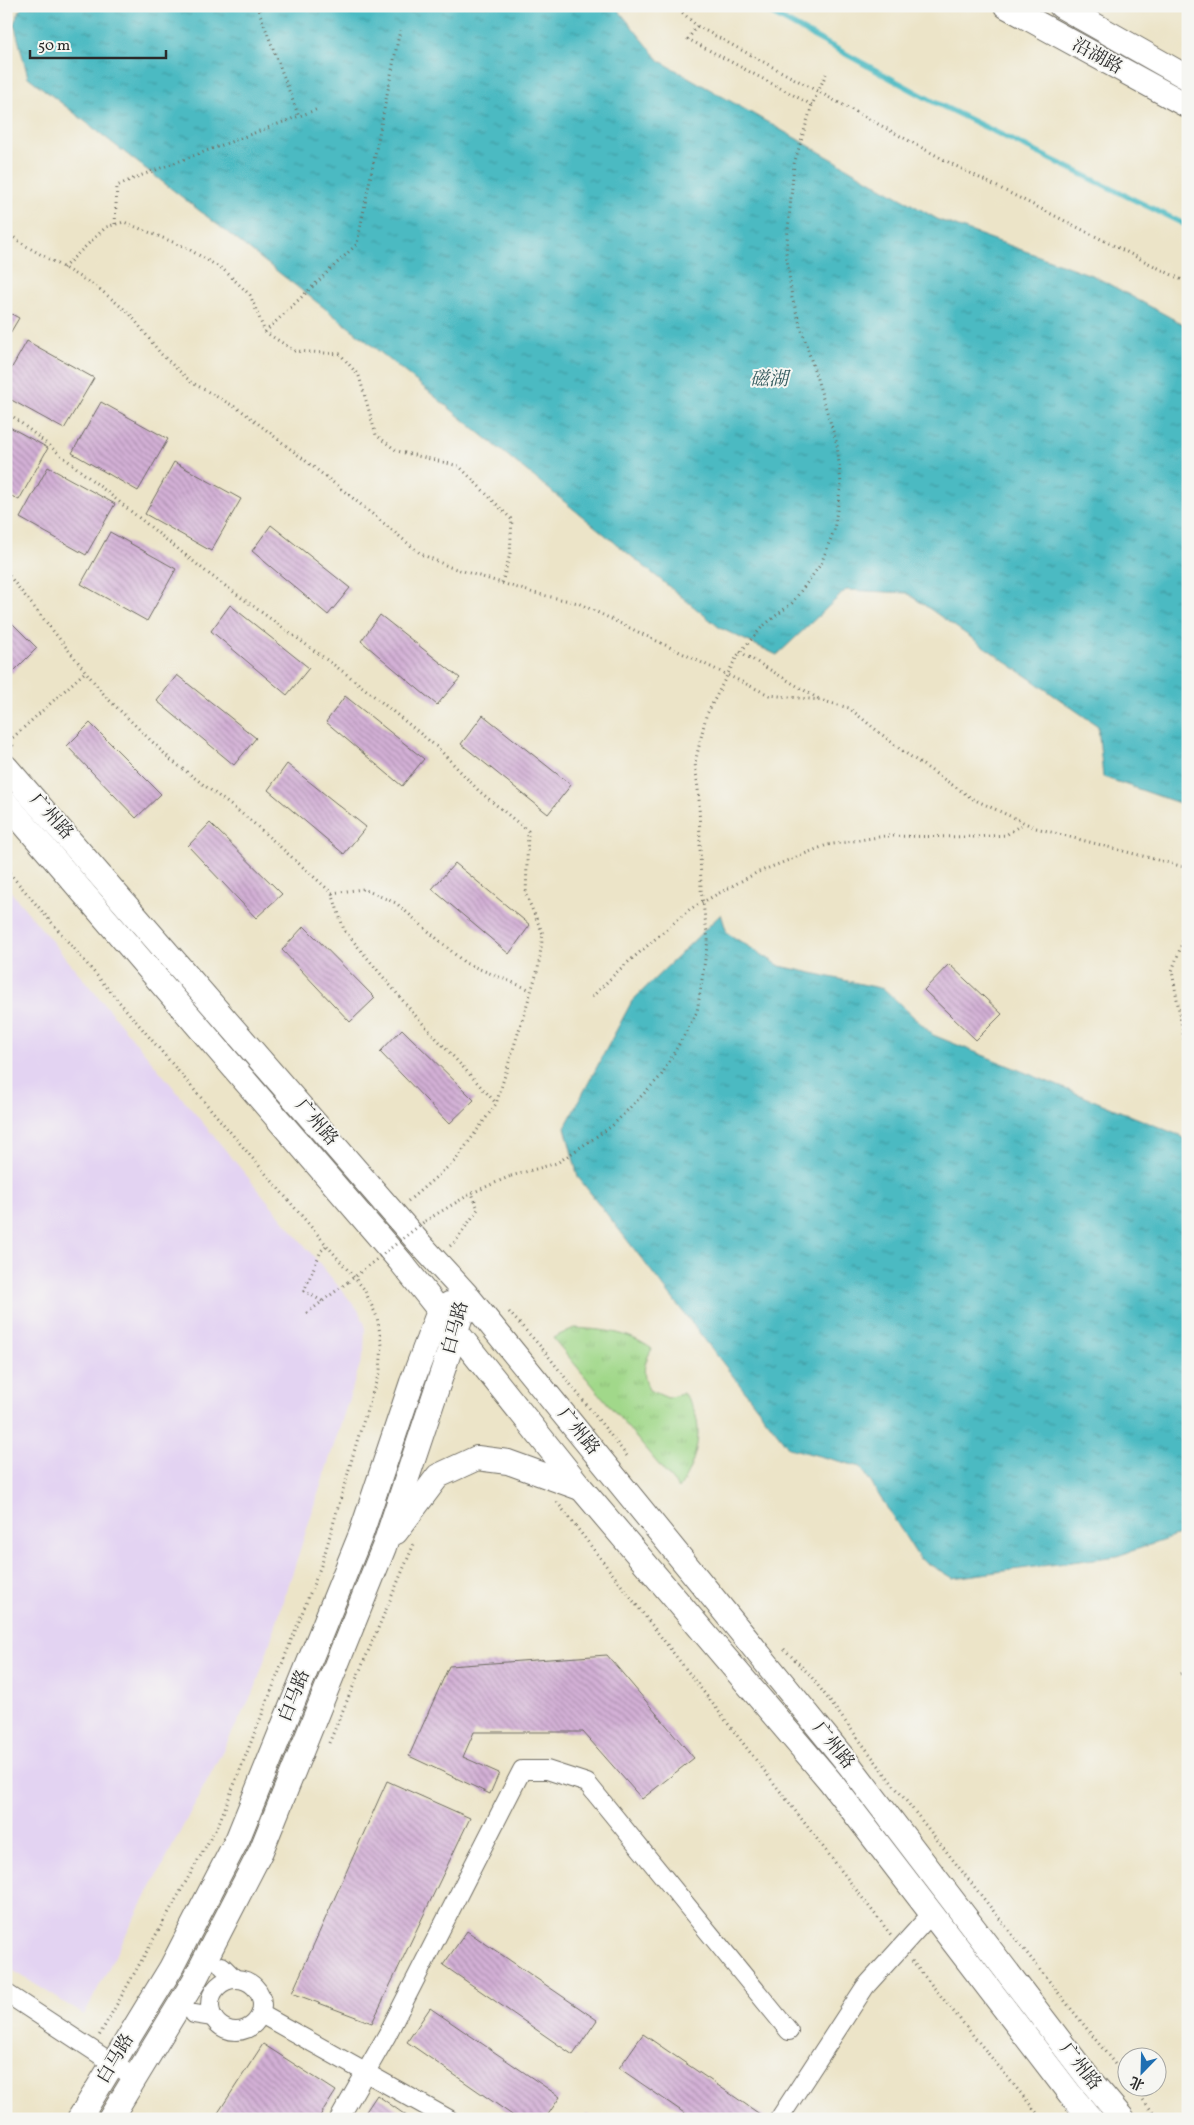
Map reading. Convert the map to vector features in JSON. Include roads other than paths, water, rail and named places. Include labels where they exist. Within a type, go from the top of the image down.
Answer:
[{"type":"main road","name":"沿湖路","points":[[1006,6],[1188,106]]},
{"type":"main road","name":"沿湖路","points":[[1061,6],[1188,78]]},
{"type":"main road","name":"广州路","points":[[6,767],[465,1293],[850,1766],[1083,2071],[1123,2119]]},
{"type":"main road","name":"广州路","points":[[6,803],[400,1261],[439,1311],[457,1330],[582,1489],[830,1781],[1091,2119]]},
{"type":"main road","name":"白马路","points":[[79,2119],[171,1968],[238,1838],[361,1534],[412,1382],[439,1311],[465,1293]]},
{"type":"main road","name":"白马路","points":[[110,2119],[194,1981],[261,1851],[384,1547],[457,1330],[465,1293]]},
{"type":"main road","points":[[384,1547],[438,1476],[477,1458],[508,1462],[582,1489]]},
{"type":"street","points":[[339,2119],[366,2074],[522,1770],[547,1770],[587,1782],[789,2030]]},
{"type":"street","points":[[780,2119],[866,1986],[932,1913]]},
{"type":"street","points":[[222,1966],[235,1979],[251,1984],[257,1990],[263,2006],[261,2014],[250,2027],[243,2031],[234,2032],[218,2025],[213,2018],[210,2000],[213,1992],[219,1986],[235,1979]]},
{"type":"street","points":[[6,1993],[135,2078]]},
{"type":"street","points":[[194,2014],[213,2018]]},
{"type":"street","points":[[261,2014],[366,2074],[391,2085],[448,2119]]},
{"type":"water","name":"磁湖","points":[[22,6],[615,6],[660,61],[939,220],[1094,276],[1188,327],[1188,806],[1103,777],[1098,726],[907,593],[846,590],[777,655],[720,628],[359,335],[28,77],[14,23]]},
{"type":"water","points":[[721,914],[727,933],[780,966],[884,989],[933,1035],[1181,1136],[1188,1141],[1188,1532],[1117,1556],[952,1578],[919,1558],[861,1467],[789,1448],[578,1177],[565,1127],[632,1001]]},
{"type":"waterway","points":[[758,6],[934,102],[1188,226]]}]
